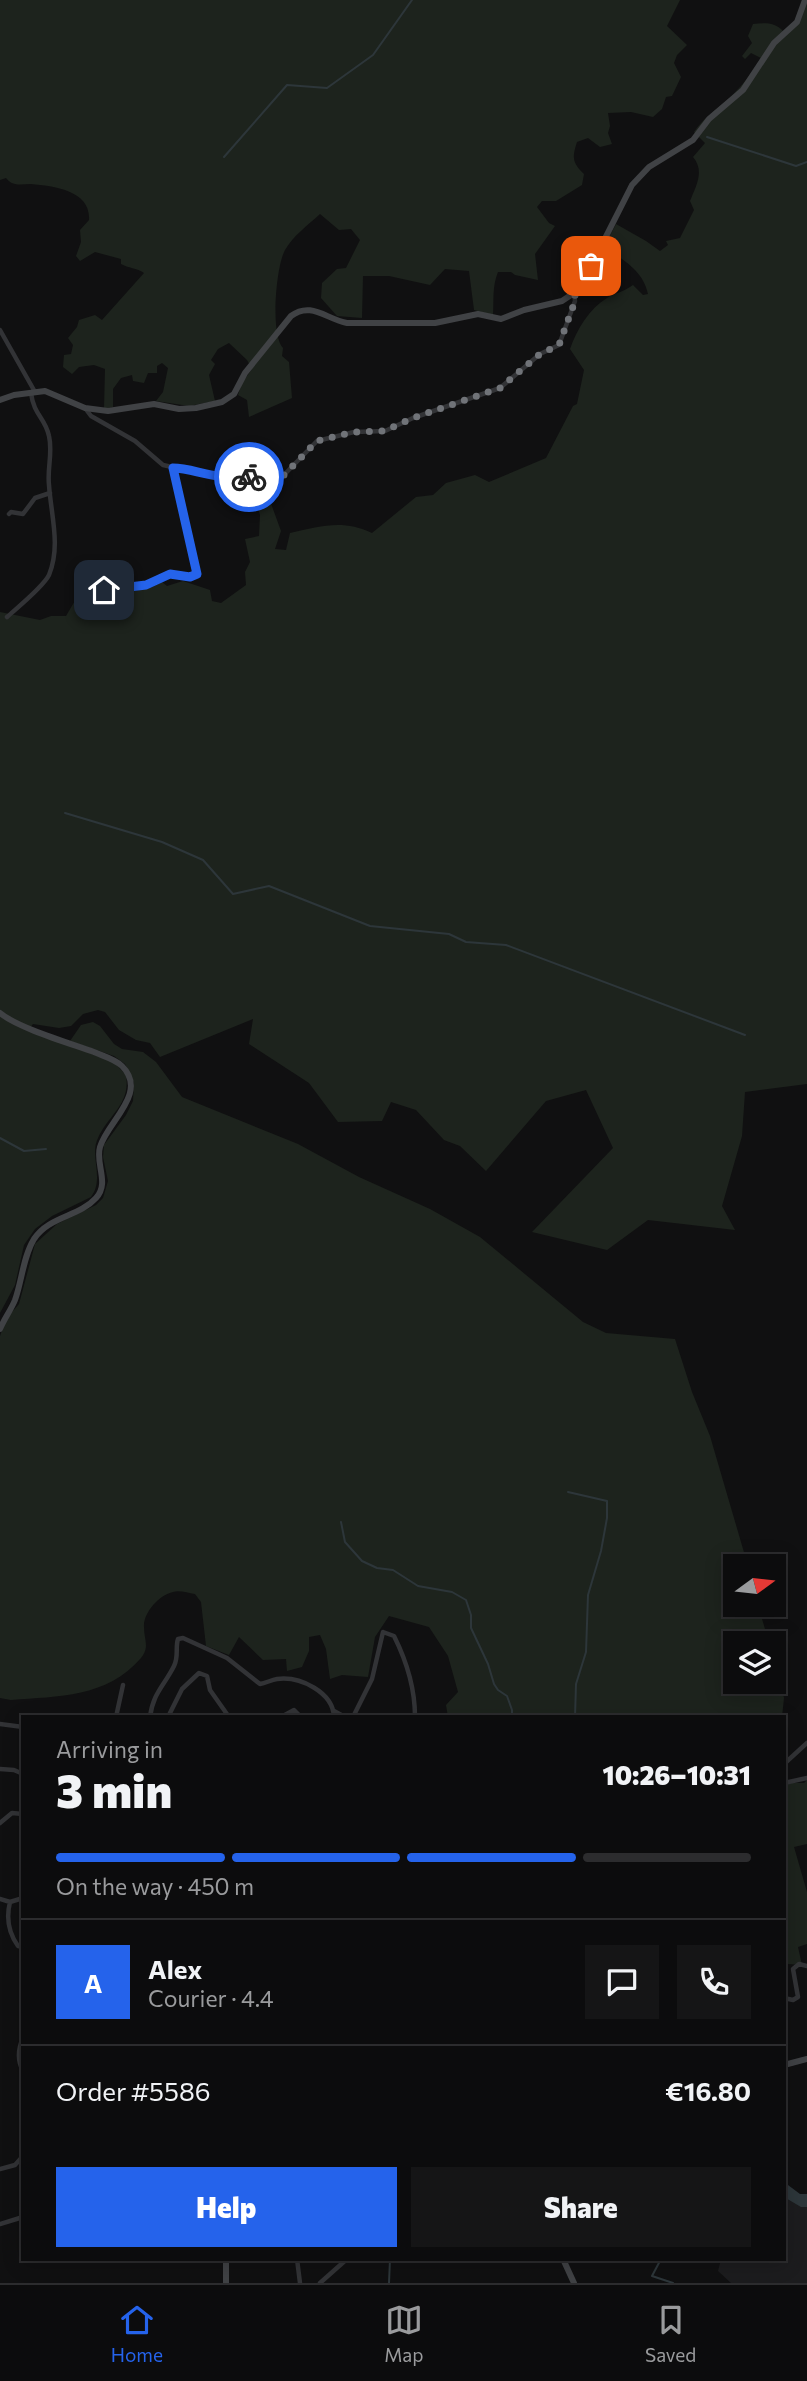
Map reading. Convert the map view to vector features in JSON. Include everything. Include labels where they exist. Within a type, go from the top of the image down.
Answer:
[{"type":"street","points":[[0,400],[34,392],[51,392],[85,408],[108,411],[154,404],[188,409],[222,402],[234,394],[244,373],[291,316],[305,309],[346,323],[435,323],[478,314],[501,319],[524,310],[562,301],[575,293],[584,280],[626,197],[641,174],[688,144],[709,119],[743,90],[774,43],[797,22],[805,0]]},
{"type":"street","points":[[85,408],[91,416],[135,441],[163,465],[222,477],[243,475],[258,481],[271,482],[282,477],[317,441],[354,432],[384,431],[500,388],[540,354],[559,345],[575,301],[575,293]]},
{"type":"street","points":[[0,330],[34,392],[33,407],[46,425],[52,457],[48,483],[56,545],[48,577],[7,617]]},
{"type":"street","points":[[93,593],[146,585],[170,574],[190,577],[197,574],[173,468]]},
{"type":"street","points":[[9,514],[17,511],[23,514],[35,498],[50,493]]},
{"type":"street","points":[[0,1013],[19,1024],[114,1060],[128,1075],[131,1089],[127,1103],[99,1149],[102,1181],[98,1196],[85,1206],[53,1221],[38,1233],[29,1250],[14,1303],[0,1329]]},
{"type":"street","points":[[354,1715],[372,1679],[383,1632],[394,1636],[404,1656],[414,1692],[415,1715]]},
{"type":"street","points":[[150,1715],[155,1694],[175,1665],[178,1655],[177,1639],[183,1638],[227,1658],[260,1684],[277,1679],[315,1688],[322,1693],[334,1714]]},
{"type":"street","points":[[168,1715],[182,1689],[199,1673],[207,1676],[209,1690],[228,1715]]},
{"type":"street","points":[[116,1715],[123,1685]]},
{"type":"street","points":[[284,1715],[294,1710],[299,1715]]},
{"type":"street","points":[[0,1724],[21,1727]]},
{"type":"street","points":[[786,1762],[807,1743]]},
{"type":"street","points":[[0,1769],[21,1773]]},
{"type":"street","points":[[786,1783],[807,1778]]},
{"type":"street","points":[[0,1823],[12,1813],[21,1814]]},
{"type":"street","points":[[0,1899],[10,1902],[21,1899]]},
{"type":"street","points":[[10,1902],[9,1930],[21,1947]]},
{"type":"street","points":[[786,1998],[793,2000],[797,1997],[793,1969],[799,1964],[807,1966]]},
{"type":"street","points":[[21,2042],[21,2067]]},
{"type":"street","points":[[786,2064],[807,2059]]},
{"type":"street","points":[[0,2169],[15,2165],[21,2159]]},
{"type":"street","points":[[0,2224],[21,2216]]},
{"type":"street","points":[[226,2261],[226,2283]]},
{"type":"street","points":[[296,2261],[300,2283]]},
{"type":"street","points":[[320,2283],[345,2261]]},
{"type":"street","points":[[564,2261],[574,2283]]},
{"type":"shaded area","points":[[0,0],[680,0],[667,26],[687,45],[677,55],[674,63],[681,77],[672,96],[666,97],[662,109],[653,117],[631,112],[608,113],[608,133],[612,144],[600,147],[588,138],[577,142],[574,160],[584,174],[582,185],[556,201],[542,201],[537,207],[549,223],[555,226],[535,254],[538,280],[511,272],[498,272],[494,288],[493,315],[474,310],[469,271],[445,269],[430,285],[389,276],[363,276],[362,318],[337,316],[321,298],[322,283],[337,269],[346,268],[360,240],[351,229],[339,230],[320,214],[288,245],[279,270],[277,329],[283,348],[282,356],[289,362],[292,398],[249,417],[247,400],[238,395],[242,383],[252,369],[247,360],[229,343],[218,349],[211,360],[215,364],[209,375],[215,401],[189,406],[156,401],[163,392],[168,368],[162,363],[157,366],[157,373],[148,373],[144,383],[133,381],[132,375],[121,378],[113,389],[113,407],[104,409],[105,369],[94,365],[79,367],[72,374],[63,367],[64,355],[71,354],[73,345],[68,338],[79,320],[95,315],[102,320],[144,273],[121,264],[121,259],[95,252],[80,261],[76,256],[81,242],[80,230],[89,220],[88,210],[78,196],[50,186],[14,184],[6,178],[0,180]]},
{"type":"shaded area","points":[[807,0],[807,1084],[745,1092],[742,1136],[722,1206],[735,1230],[648,1220],[607,1250],[532,1232],[613,1148],[586,1090],[546,1101],[486,1171],[460,1146],[444,1140],[416,1110],[391,1102],[382,1121],[338,1122],[309,1083],[249,1044],[253,1019],[160,1057],[150,1043],[136,1040],[119,1030],[105,1012],[98,1010],[83,1014],[71,1026],[59,1028],[33,1024],[28,1030],[111,1059],[126,1075],[127,1085],[122,1102],[98,1138],[95,1152],[95,1190],[91,1197],[52,1216],[35,1229],[24,1245],[15,1285],[0,1313],[0,612],[40,620],[51,616],[66,616],[76,599],[85,597],[91,601],[152,587],[162,582],[167,586],[183,581],[210,590],[212,601],[221,603],[246,585],[245,572],[250,562],[245,539],[259,536],[260,515],[256,502],[247,506],[244,499],[260,484],[265,487],[281,531],[275,549],[286,550],[290,533],[341,525],[372,533],[416,497],[433,495],[446,483],[475,475],[489,482],[546,458],[573,406],[577,404],[584,370],[570,349],[580,327],[601,303],[633,285],[643,295],[648,294],[637,272],[604,247],[616,224],[660,251],[668,245],[666,241],[680,238],[694,210],[690,201],[699,173],[693,157],[705,143],[694,132],[736,92],[761,58],[751,53],[745,59],[742,56],[752,43],[748,36],[753,24],[765,23],[783,31],[795,23]]},
{"type":"shaded area","points":[[93,1022],[100,1026],[114,1044],[122,1049],[143,1052],[156,1062],[182,1097],[298,1144],[359,1177],[430,1209],[480,1237],[583,1322],[606,1333],[675,1339],[710,1436],[744,1554],[723,1554],[723,1617],[761,1617],[766,1631],[723,1631],[723,1694],[783,1694],[782,1715],[448,1715],[446,1705],[458,1692],[448,1656],[429,1627],[389,1616],[375,1637],[368,1677],[342,1675],[330,1679],[326,1649],[320,1635],[309,1637],[309,1651],[302,1667],[287,1671],[286,1659],[263,1660],[239,1637],[229,1655],[206,1646],[201,1602],[195,1594],[178,1591],[162,1597],[153,1605],[144,1622],[144,1654],[113,1681],[81,1693],[11,1700],[0,1698],[0,1336],[6,1319],[19,1304],[35,1244],[57,1224],[96,1205],[103,1198],[108,1181],[103,1157],[104,1145],[133,1101],[134,1083],[125,1064],[114,1056],[70,1041],[81,1025]]},
{"type":"shaded area","points":[[807,1780],[807,1844],[794,1847],[807,1892],[807,1944],[798,1947],[802,1965],[788,1964],[786,1960],[786,1783],[804,1783]]},
{"type":"shaded area","points":[[786,2184],[800,2194],[807,2194],[807,2207],[801,2207],[786,2198]]},
{"type":"shaded area","points":[[786,2196],[807,2201],[807,2283],[731,2283],[718,2271],[720,2261],[786,2261]]},
{"type":"waterway","points":[[224,157],[287,85],[327,88],[373,55],[412,0]]},
{"type":"waterway","points":[[707,137],[796,166],[807,162]]},
{"type":"waterway","points":[[65,813],[162,842],[203,860],[233,894],[269,886],[370,926],[449,934],[466,942],[506,945],[745,1035]]},
{"type":"waterway","points":[[0,1138],[24,1151],[46,1149]]},
{"type":"waterway","points":[[568,1492],[607,1501],[601,1551],[588,1595],[586,1652],[576,1684],[575,1715]]},
{"type":"waterway","points":[[341,1522],[345,1542],[362,1561],[377,1568],[393,1570],[418,1586],[452,1592],[466,1600],[471,1615],[471,1628],[494,1684],[507,1696],[512,1715]]},
{"type":"waterway","points":[[389,2283],[390,2261]]},
{"type":"waterway","points":[[660,2261],[652,2276],[673,2283]]},
{"type":"way so far","points":[[249,477],[265,483],[271,482],[282,477],[317,441],[354,432],[384,431],[413,418],[500,388],[540,354],[559,345],[575,301],[575,293],[591,266]]},
{"type":"route","points":[[104,590],[146,585],[170,574],[195,577],[197,574],[173,468],[222,477],[249,477]]}]
